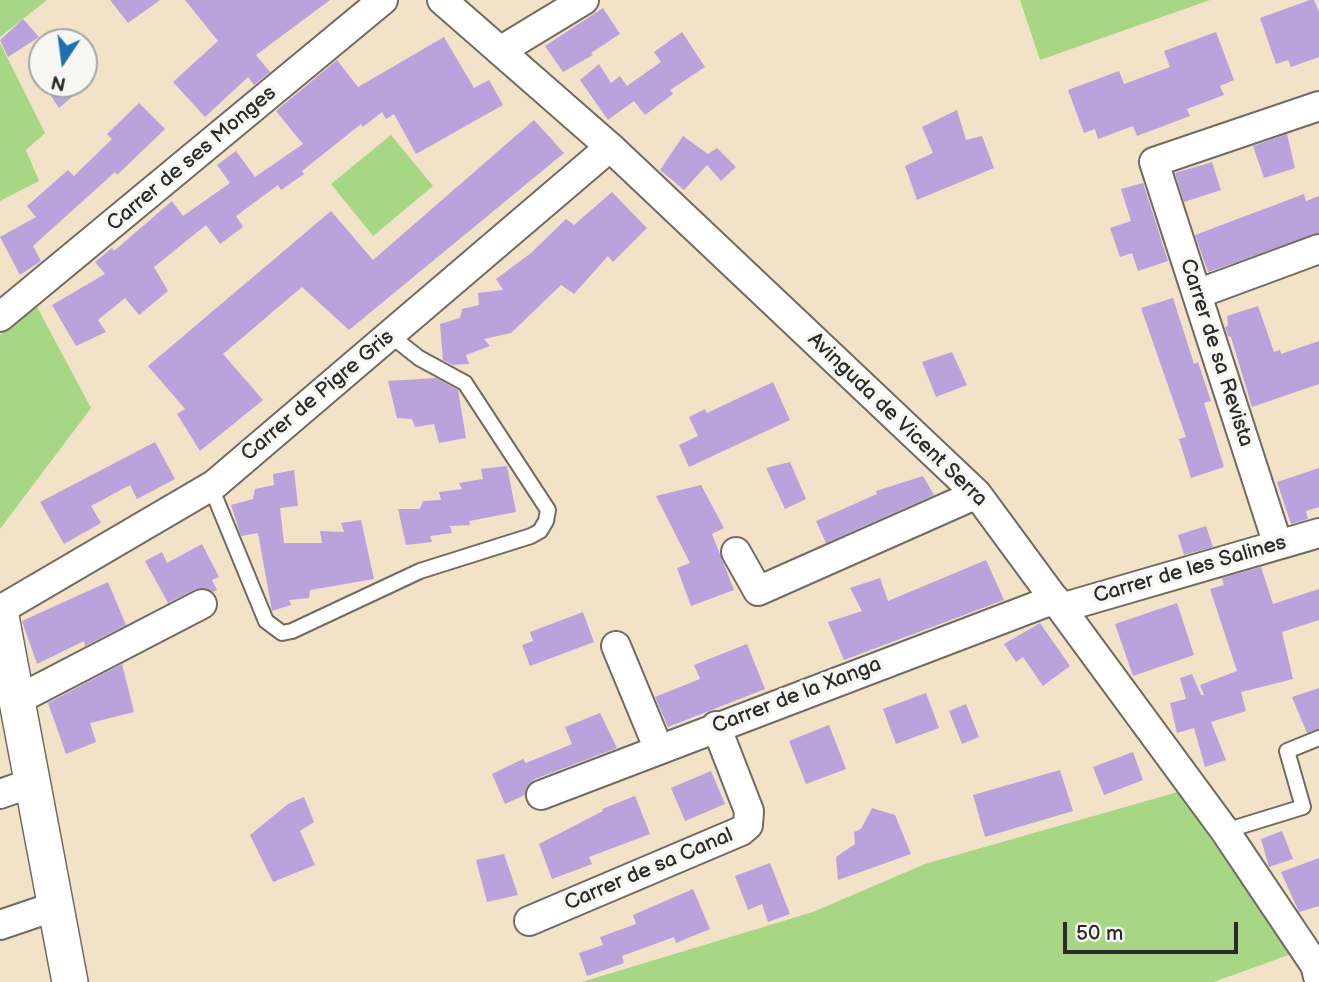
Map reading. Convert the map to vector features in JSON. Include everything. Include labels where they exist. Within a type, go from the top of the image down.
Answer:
[{"type":"street","name":"Carrer de ses Monges","points":[[0,317],[383,0]]},
{"type":"street","name":"Avinguda de Vicent Serra","points":[[442,0],[610,147],[977,494],[1225,831],[1318,969]]},
{"type":"street","points":[[500,51],[584,0]]},
{"type":"street","name":"Carrer de sa Revista","points":[[1278,545],[1154,162],[1319,106]]},
{"type":"street","name":"Carrer de Pigre Gris","points":[[2,626],[215,484],[610,147]]},
{"type":"street","points":[[1197,293],[1319,249]]},
{"type":"street","points":[[736,552],[758,591],[977,494]]},
{"type":"street","name":"Carrer de les Salines","points":[[1058,603],[1319,533]]},
{"type":"street","name":"Carrer de la Xanga","points":[[541,794],[716,726],[1058,603]]},
{"type":"street","points":[[19,699],[202,604]]},
{"type":"street","points":[[2,626],[19,699],[70,982]]},
{"type":"street","points":[[616,646],[659,750]]},
{"type":"street","name":"Carrer de sa Canal","points":[[529,921],[741,831],[748,825],[749,811],[716,726]]},
{"type":"street","points":[[0,794],[34,782]]},
{"type":"street","points":[[0,925],[56,906]]},
{"type":"lane","points":[[215,484],[215,497],[266,621],[282,633],[292,631],[420,571],[540,531],[548,510],[465,383],[419,358],[390,335]]},
{"type":"lane","points":[[1225,831],[1303,807],[1287,751],[1319,738]]},
{"type":"green space","points":[[0,0],[47,0],[0,37]]},
{"type":"green space","points":[[1020,0],[1210,0],[1040,60]]},
{"type":"green space","points":[[0,43],[45,133],[26,150],[39,181],[0,201]]},
{"type":"green space","points":[[391,135],[433,186],[373,236],[331,184]]},
{"type":"green space","points":[[36,305],[91,408],[0,529],[0,335]]},
{"type":"green space","points":[[1178,792],[1291,954],[1214,982],[582,982],[813,912],[925,864]]},
{"type":"building","points":[[110,0],[160,0],[128,23]]},
{"type":"building","points":[[185,0],[330,0],[256,55],[270,72],[254,85],[248,77],[205,117],[173,82],[218,41]]},
{"type":"building","points":[[1314,0],[1319,12],[1319,57],[1291,67],[1288,60],[1276,64],[1260,18]]},
{"type":"building","points":[[603,8],[620,34],[591,53],[593,55],[563,72],[545,46]]},
{"type":"building","points":[[23,19],[31,28],[28,28],[28,44],[8,57],[0,40]]},
{"type":"building","points":[[682,32],[705,67],[670,90],[673,94],[645,115],[634,101],[608,120],[580,80],[599,64],[611,83],[620,76],[627,86],[661,62],[654,52]]},
{"type":"building","points":[[1216,32],[1234,80],[1220,86],[1224,95],[1187,109],[1190,116],[1137,136],[1133,126],[1098,139],[1095,129],[1084,133],[1068,90],[1119,71],[1124,84],[1170,67],[1164,51]]},
{"type":"building","points":[[444,37],[474,88],[489,80],[503,105],[416,154],[394,114],[386,119],[382,112],[363,127],[361,124],[302,171],[304,174],[281,190],[278,185],[236,216],[243,227],[220,244],[206,225],[154,267],[168,291],[139,315],[125,298],[98,320],[106,332],[76,346],[52,305],[105,274],[95,262],[112,248],[114,251],[172,201],[183,216],[230,183],[217,165],[236,151],[255,177],[303,144],[276,111],[337,60],[358,87]]},
{"type":"building","points":[[52,98],[71,98],[59,108]]},
{"type":"building","points":[[139,103],[165,129],[117,175],[115,172],[33,246],[41,261],[20,275],[0,237],[36,217],[27,206],[68,170],[74,176],[112,139],[107,134]]},
{"type":"building","points":[[957,110],[966,140],[982,136],[994,168],[917,200],[905,166],[933,153],[922,127]]},
{"type":"building","points":[[534,120],[564,153],[349,330],[302,287],[223,354],[263,400],[200,451],[177,414],[185,409],[148,366],[331,211],[373,260]]},
{"type":"building","points":[[1287,134],[1295,168],[1264,178],[1253,146]]},
{"type":"building","points":[[683,136],[708,154],[717,148],[736,167],[721,181],[707,165],[684,190],[660,170]]},
{"type":"building","points":[[1212,162],[1221,190],[1184,202],[1175,173]]},
{"type":"building","points":[[1143,183],[1168,261],[1138,271],[1132,253],[1120,257],[1110,228],[1131,221],[1121,189]]},
{"type":"building","points":[[612,192],[647,228],[613,262],[608,256],[574,294],[561,285],[511,333],[484,339],[490,346],[466,355],[469,364],[453,365],[443,360],[440,324],[460,318],[462,309],[479,305],[478,293],[503,290],[496,279],[531,253],[566,219],[574,225]]},
{"type":"building","points":[[1304,194],[1306,201],[1319,196],[1319,233],[1208,272],[1195,235]]},
{"type":"building","points":[[1173,298],[1194,364],[1198,362],[1211,401],[1204,403],[1224,467],[1191,478],[1179,439],[1186,437],[1141,308]]},
{"type":"building","points":[[1258,306],[1274,352],[1280,350],[1281,354],[1319,341],[1319,384],[1252,407],[1231,337],[1225,328],[1228,325],[1227,316]]},
{"type":"building","points":[[952,352],[967,385],[936,397],[922,362]]},
{"type":"building","points":[[436,378],[458,390],[466,438],[439,443],[434,424],[415,427],[412,419],[397,418],[388,381]]},
{"type":"building","points":[[773,382],[790,420],[689,467],[679,445],[698,436],[689,417],[705,409],[707,413]]},
{"type":"building","points":[[155,442],[175,479],[137,499],[130,485],[91,506],[101,523],[64,544],[40,502]]},
{"type":"building","points":[[790,462],[806,499],[785,509],[766,468]]},
{"type":"building","points":[[507,466],[516,512],[469,521],[470,525],[450,526],[452,533],[430,536],[432,542],[406,545],[398,509],[420,509],[423,501],[441,500],[439,492],[462,489],[459,483],[483,479],[481,469]]},
{"type":"building","points":[[1319,468],[1319,507],[1306,511],[1308,519],[1291,524],[1277,482]]},
{"type":"building","points":[[294,470],[298,506],[280,508],[284,543],[322,543],[320,531],[344,532],[341,523],[361,520],[374,579],[310,590],[309,598],[289,600],[291,605],[272,611],[258,533],[241,536],[231,505],[253,499],[255,489],[274,485],[273,474]]},
{"type":"building","points":[[923,476],[934,495],[826,543],[816,521],[877,494],[876,491]]},
{"type":"building","points":[[701,485],[724,528],[712,534],[734,590],[691,606],[677,568],[690,563],[656,496]]},
{"type":"building","points":[[1206,526],[1213,547],[1184,555],[1178,535]]},
{"type":"building","points":[[202,544],[219,577],[212,580],[217,590],[213,592],[203,588],[195,589],[168,603],[145,561],[162,552],[167,563]]},
{"type":"building","points":[[986,560],[1004,600],[844,660],[828,622],[862,611],[850,588],[880,578],[888,601]]},
{"type":"building","points":[[1261,567],[1273,604],[1319,589],[1319,620],[1282,632],[1293,679],[1241,692],[1246,711],[1211,722],[1226,760],[1205,767],[1194,728],[1177,733],[1170,703],[1186,699],[1180,678],[1192,674],[1201,695],[1204,695],[1200,685],[1237,671],[1210,589],[1224,585],[1222,578]]},
{"type":"building","points":[[108,582],[126,625],[85,646],[84,641],[37,664],[22,621]]},
{"type":"building","points":[[1177,603],[1194,655],[1133,676],[1115,624]]},
{"type":"building","points":[[583,612],[594,642],[530,666],[522,645],[533,641],[530,632]]},
{"type":"building","points":[[1040,623],[1070,666],[1043,686],[1023,657],[1016,662],[1004,644]]},
{"type":"building","points":[[747,644],[765,689],[668,727],[655,697],[700,679],[694,665]]},
{"type":"building","points":[[122,664],[134,712],[90,723],[96,742],[66,754],[48,703]]},
{"type":"building","points":[[1319,688],[1319,729],[1307,733],[1292,697]]},
{"type":"building","points":[[926,693],[939,728],[896,744],[883,709]]},
{"type":"building","points":[[966,704],[979,737],[962,744],[949,711]]},
{"type":"building","points":[[600,713],[617,748],[535,779],[528,785],[525,795],[505,804],[492,774],[523,759],[526,763],[572,744],[565,727]]},
{"type":"building","points":[[829,725],[846,769],[806,784],[789,741]]},
{"type":"building","points":[[1133,752],[1143,780],[1104,795],[1093,767]]},
{"type":"building","points":[[1060,770],[1073,811],[985,837],[973,795]]},
{"type":"building","points":[[711,771],[725,804],[685,821],[671,788]]},
{"type":"building","points":[[635,796],[650,834],[589,857],[592,864],[552,879],[539,844],[603,811],[602,809]]},
{"type":"building","points":[[304,797],[314,822],[300,831],[315,865],[273,882],[250,835],[288,804]]},
{"type":"building","points":[[872,808],[895,815],[911,854],[838,880],[836,857],[855,844],[854,832],[861,829]]},
{"type":"building","points":[[1282,831],[1293,859],[1269,867],[1261,839]]},
{"type":"building","points":[[504,854],[518,895],[487,902],[476,860]]},
{"type":"building","points":[[1319,858],[1319,906],[1299,912],[1281,872]]},
{"type":"building","points":[[770,863],[790,914],[768,922],[762,904],[748,910],[735,876]]},
{"type":"building","points":[[693,889],[710,929],[676,943],[674,937],[622,956],[624,963],[587,976],[579,953],[603,945],[600,937],[636,924],[633,915]]}]
